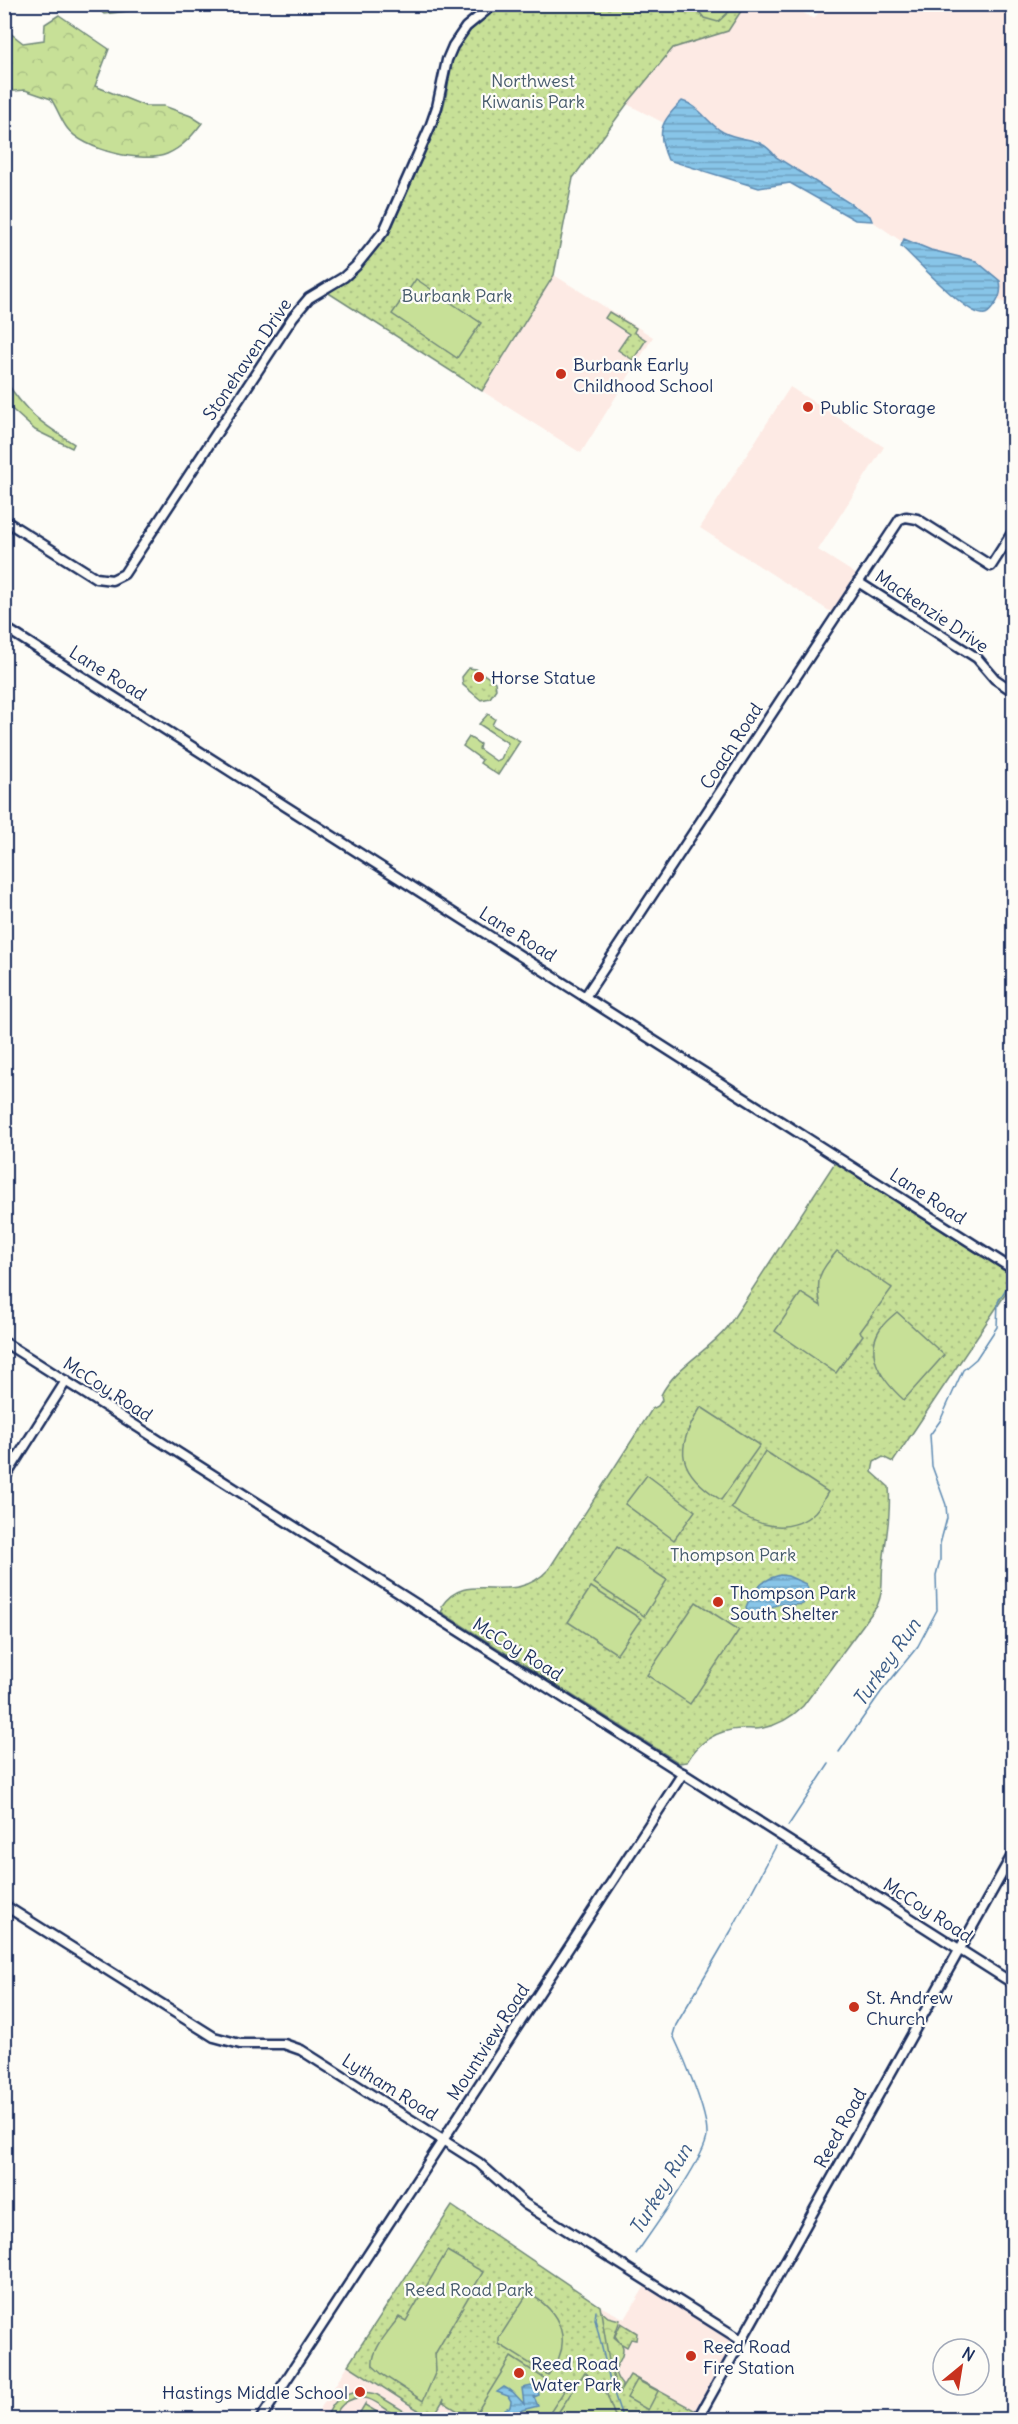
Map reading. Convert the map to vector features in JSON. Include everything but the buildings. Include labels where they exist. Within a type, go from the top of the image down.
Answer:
[{"type":"street","name":"Stonehaven Drive","points":[[4,520],[90,574],[107,580],[118,578],[130,567],[293,317],[309,298],[344,277],[356,266],[381,236],[394,212],[430,127],[437,107],[447,60],[453,46],[466,27],[495,4]]},
{"type":"street","name":"Coach Road","points":[[585,997],[896,524],[906,517],[917,519],[991,566],[1014,530]]},
{"type":"street","name":"Mackenzie Drive","points":[[858,582],[977,658],[995,678],[1014,692]]},
{"type":"street","name":"Lane Road","points":[[4,627],[1014,1270]]},
{"type":"street","name":"McCoy Road","points":[[4,1342],[1014,1984]]},
{"type":"street","points":[[4,1479],[66,1382]]},
{"type":"street","name":"Mountview Road","points":[[260,2420],[683,1773]]},
{"type":"street","name":"Reed Road","points":[[696,2420],[1014,1852]]},
{"type":"street","name":"Lytham Road","points":[[4,1905],[213,2037],[240,2044],[292,2045],[479,2163],[525,2204],[741,2340]]},
{"type":"shaded area","points":[[745,5],[790,5],[814,19],[824,5],[1013,5],[1013,306],[998,300],[1001,284],[976,261],[931,250],[907,240],[901,241],[872,221],[870,216],[849,201],[776,157],[769,147],[757,140],[726,134],[715,127],[692,104],[671,112],[664,123],[627,104],[673,48],[728,31]]},
{"type":"shaded area","name":"Burbank Early Childhood School","points":[[554,275],[653,337],[581,453],[482,391]]},
{"type":"shaded area","points":[[790,387],[884,447],[818,550],[862,578],[837,616],[700,528]]},
{"type":"shaded area","points":[[648,2281],[742,2339],[727,2375],[705,2415],[619,2394],[610,2367],[600,2306],[625,2319]]},
{"type":"shaded area","name":"Hastings Middle School","points":[[477,2348],[502,2363],[466,2419],[313,2420],[348,2365],[431,2419]]},
{"type":"green space","points":[[94,5],[135,5],[128,11],[104,14]]},
{"type":"green space","name":"Northwest Kiwanis Park","points":[[502,5],[745,5],[728,31],[673,48],[627,104],[573,178],[554,275],[482,391],[327,292],[345,281],[359,268],[383,240],[401,207],[439,118],[457,50],[476,25]]},
{"type":"green space","points":[[694,5],[736,5],[718,22],[704,18]]},
{"type":"green space","points":[[59,15],[109,49],[95,86],[145,106],[164,106],[191,116],[202,123],[191,137],[173,151],[156,157],[114,153],[99,149],[75,136],[65,125],[51,99],[25,90],[5,92],[5,29],[23,43],[44,40],[45,24]]},
{"type":"green space","points":[[416,279],[481,323],[457,358],[392,314]]},
{"type":"green space","points":[[609,312],[636,328],[634,332],[646,340],[633,360],[618,350],[629,334],[605,318]]},
{"type":"green space","points":[[5,380],[28,410],[74,444],[72,448],[35,430],[5,403]]},
{"type":"green space","points":[[469,668],[476,669],[495,682],[496,689],[490,698],[481,700],[463,685],[462,677]]},
{"type":"green space","points":[[488,714],[495,719],[492,725],[520,741],[498,775],[480,763],[482,760],[463,746],[469,737],[480,744],[479,749],[496,761],[501,759],[508,743],[479,724]]},
{"type":"green space","name":"Thompson Park","points":[[834,1164],[840,1164],[1013,1274],[1013,1283],[893,1462],[883,1457],[874,1462],[872,1472],[889,1487],[889,1516],[881,1590],[877,1606],[803,1706],[794,1714],[769,1727],[732,1730],[716,1735],[703,1743],[687,1762],[679,1763],[441,1612],[443,1609],[441,1607],[452,1595],[464,1590],[520,1586],[535,1581],[549,1569],[652,1409],[662,1400],[661,1395],[667,1385],[727,1328]]},
{"type":"green space","points":[[837,1251],[892,1288],[860,1332],[863,1335],[836,1373],[775,1331],[801,1293],[821,1306],[818,1289],[820,1276]]},
{"type":"green space","points":[[897,1312],[944,1355],[904,1400],[883,1377],[875,1359],[874,1349],[875,1339],[880,1329]]},
{"type":"green space","points":[[701,1407],[760,1445],[721,1500],[696,1479],[684,1459],[686,1436]]},
{"type":"green space","points":[[765,1451],[828,1492],[817,1510],[795,1524],[773,1526],[762,1524],[731,1508]]},
{"type":"green space","points":[[647,1475],[695,1511],[674,1540],[625,1504]]},
{"type":"green space","points":[[617,1547],[667,1580],[644,1616],[594,1583]]},
{"type":"green space","points":[[591,1587],[641,1619],[617,1654],[568,1622]]},
{"type":"green space","points":[[696,1602],[739,1630],[690,1704],[647,1675]]},
{"type":"green space","name":"Reed Road Park","points":[[452,2206],[600,2306],[610,2367],[619,2393],[630,2375],[696,2411],[691,2420],[466,2420],[468,2417],[443,2402],[444,2399],[432,2419],[348,2365]]},
{"type":"green space","points":[[447,2251],[483,2272],[435,2354],[436,2371],[423,2401],[383,2375],[373,2366],[373,2360],[382,2340],[399,2317],[406,2321]]},
{"type":"green space","points":[[528,2293],[549,2309],[560,2329],[561,2351],[548,2375],[499,2344],[499,2338]]},
{"type":"green space","points":[[595,2306],[608,2317],[620,2320],[614,2337],[623,2348],[623,2354],[616,2369],[617,2378],[622,2385],[617,2419]]},
{"type":"green space","points":[[621,2323],[637,2333],[636,2340],[631,2339],[627,2347],[615,2336]]},
{"type":"green space","name":"Reed Road Water Park","points":[[511,2357],[564,2391],[546,2419],[472,2420]]},
{"type":"green space","points":[[585,2372],[606,2392],[616,2419],[554,2419]]},
{"type":"green space","points":[[637,2380],[658,2391],[648,2410],[627,2398]]},
{"type":"green space","points":[[359,2391],[376,2394],[417,2419],[403,2419],[377,2403],[364,2398],[356,2398],[343,2405],[333,2419],[326,2419],[338,2400],[347,2394]]},
{"type":"green space","points":[[365,2405],[389,2419],[356,2419]]},
{"type":"water","points":[[682,101],[693,106],[723,132],[764,145],[776,157],[870,216],[872,221],[855,220],[790,183],[759,188],[668,160],[662,142],[662,128],[669,115]]},
{"type":"water","points":[[904,239],[931,250],[976,261],[1000,281],[1000,292],[995,304],[984,314],[974,312],[941,285],[901,246]]},
{"type":"water","points":[[780,1575],[806,1584],[809,1591],[803,1604],[782,1604],[758,1613],[748,1614],[746,1607],[755,1591],[768,1579]]},
{"type":"water","points":[[537,2385],[539,2395],[534,2397],[538,2406],[522,2410],[519,2414],[523,2416],[522,2419],[509,2417],[505,2409],[510,2407],[511,2401],[508,2396],[497,2392],[504,2387],[513,2392],[524,2404],[522,2388]]},
{"type":"waterway","name":"Turkey Run","points":[[839,1752],[881,1692],[918,1646],[937,1610],[936,1575],[940,1560],[940,1544],[947,1518],[946,1505],[932,1466],[930,1435],[940,1421],[963,1370],[976,1359],[997,1327],[998,1302],[1009,1284]]},
{"type":"waterway","name":"Turkey Run","points":[[788,1826],[829,1764]]},
{"type":"waterway","name":"Turkey Run","points":[[636,2254],[688,2177],[707,2136],[700,2100],[673,2035],[676,2025],[731,1931],[776,1846]]},
{"type":"waterway","name":"Turkey Run","points":[[596,2311],[595,2319],[610,2381],[623,2420]]},
{"type":"place","name":"Burbank Early Childhood School","points":[[561,374]]},
{"type":"place","name":"Public Storage","points":[[808,407]]},
{"type":"place","name":"Horse Statue","points":[[479,677]]},
{"type":"place","name":"Thompson Park South Shelter","points":[[718,1602]]},
{"type":"place","name":"St. Andrew Church","points":[[854,2007]]},
{"type":"place","name":"Reed Road Fire Station","points":[[691,2356]]},
{"type":"place","name":"Reed Road Water Park","points":[[519,2373]]},
{"type":"place","name":"Hastings Middle School","points":[[360,2392]]},
{"type":"park label","name":"Burbank Park","points":[[457,295]]}]
